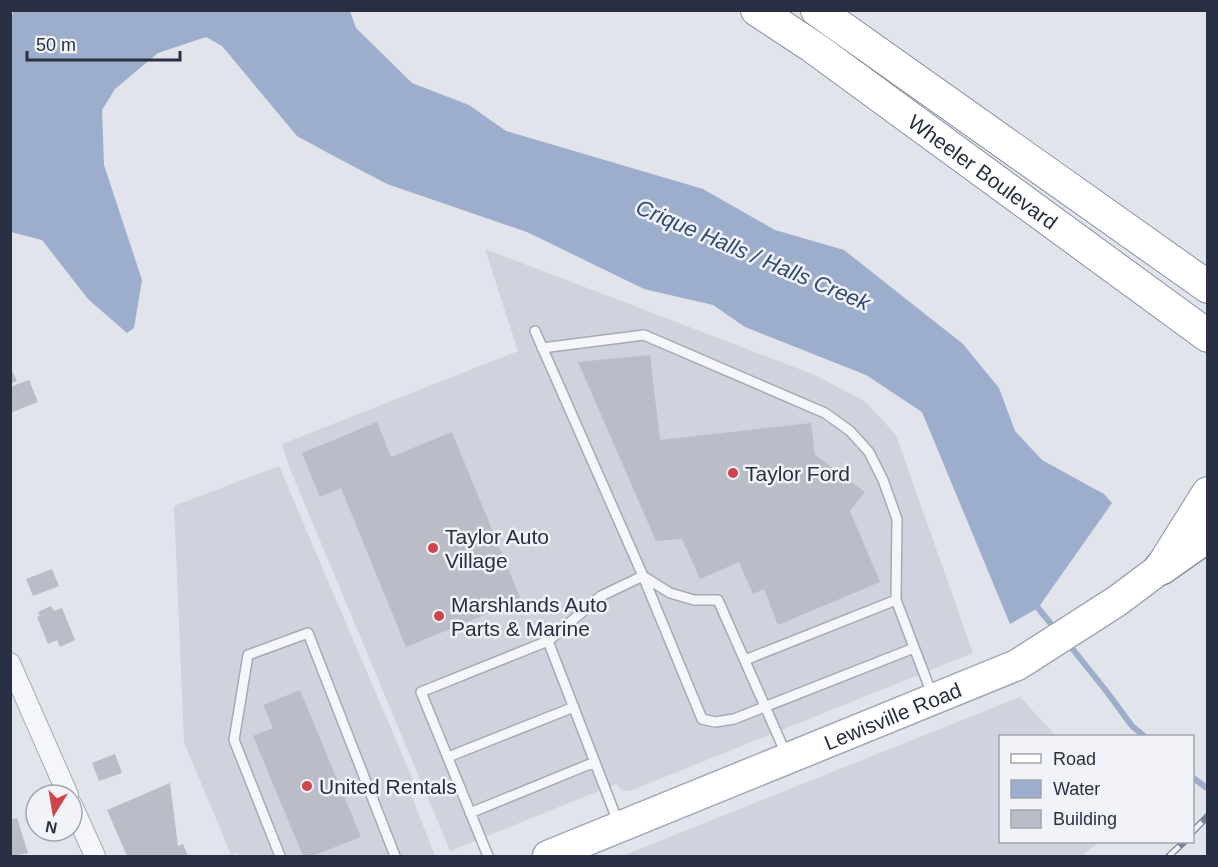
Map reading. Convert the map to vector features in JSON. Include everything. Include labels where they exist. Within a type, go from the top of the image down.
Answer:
[{"type":"highway","name":"Wheeler Boulevard","points":[[757,10],[813,47],[1205,335]]},
{"type":"highway","name":"Wheeler Boulevard","points":[[817,10],[1203,281]]},
{"type":"highway","points":[[1161,568],[1208,493]]},
{"type":"highway","points":[[1161,568],[1208,535]]},
{"type":"main road","name":"Lewisville Road","points":[[548,856],[1017,665],[1117,601],[1161,568],[1208,522]]},
{"type":"street","points":[[10,663],[19,705],[61,783]]},
{"type":"street","points":[[84,832],[95,856]]},
{"type":"lane","points":[[535,332],[643,576],[702,718],[715,722],[734,719],[914,648]]},
{"type":"lane","points":[[542,348],[644,335],[825,413],[850,431],[869,452],[884,480],[897,519],[896,600],[933,699]]},
{"type":"lane","points":[[488,856],[421,692],[548,641],[601,596],[643,576]]},
{"type":"lane","points":[[643,576],[670,593],[694,600],[718,600],[788,759]]},
{"type":"lane","points":[[745,660],[896,600]]},
{"type":"lane","points":[[280,856],[234,740],[248,654],[308,633],[395,856]]},
{"type":"lane","points":[[548,641],[620,827]]},
{"type":"lane","points":[[448,757],[574,707]]},
{"type":"lane","points":[[470,813],[595,762]]},
{"type":"shaded area","points":[[485,249],[815,375],[866,402],[896,435],[973,653],[630,791],[621,790],[616,784],[450,851],[290,469],[282,444],[518,351]]},
{"type":"shaded area","points":[[279,466],[413,780],[407,784],[435,856],[239,856],[238,853],[231,855],[184,742],[174,506]]},
{"type":"shaded area","points":[[1020,697],[1055,735],[999,735],[999,843],[1098,843],[1082,856],[622,856]]},
{"type":"water","points":[[14,11],[350,11],[356,28],[412,83],[469,105],[506,131],[703,189],[775,230],[844,250],[963,344],[999,388],[1015,431],[1042,460],[1104,494],[1112,503],[1038,608],[1010,624],[922,412],[866,375],[745,327],[713,305],[644,289],[527,232],[387,184],[297,136],[222,46],[206,37],[158,53],[115,89],[102,110],[104,165],[142,280],[134,328],[127,333],[88,299],[42,240],[11,232],[10,20]]},
{"type":"building","name":"Taylor Ford","points":[[650,355],[660,440],[811,423],[815,455],[865,492],[850,511],[880,582],[778,625],[764,589],[753,594],[739,562],[700,579],[682,539],[656,541],[578,362]]},
{"type":"building","points":[[12,371],[17,381],[10,384],[10,372]]},
{"type":"building","points":[[29,380],[38,402],[10,413],[10,387]]},
{"type":"building","name":"Taylor Auto Village","points":[[377,422],[391,457],[452,432],[521,600],[406,647],[341,488],[320,497],[302,453]]},
{"type":"building","points":[[52,569],[59,586],[33,596],[26,579]]},
{"type":"building","points":[[51,606],[54,611],[62,608],[75,640],[60,647],[57,640],[48,644],[37,617],[40,616],[38,612]]},
{"type":"building","name":"United Rentals","points":[[300,690],[361,837],[312,856],[303,856],[253,736],[273,728],[263,705]]},
{"type":"building","points":[[115,754],[122,773],[99,781],[92,763]]},
{"type":"building","points":[[170,783],[178,846],[183,844],[188,856],[127,856],[107,810]]},
{"type":"building","points":[[17,818],[28,853],[12,856],[10,853],[10,820]]},
{"type":"waterway","name":"Crique Halls / Halls Creek","points":[[1036,602],[1038,608],[1056,630]]},
{"type":"waterway","name":"Crique Halls / Halls Creek","points":[[1067,642],[1132,726],[1143,735]]},
{"type":"waterway","name":"Crique Halls / Halls Creek","points":[[1194,778],[1208,789]]},
{"type":"railway","points":[[1194,830],[1208,816]]},
{"type":"railway","points":[[1169,856],[1183,843]]},
{"type":"place","name":"Taylor Ford","points":[[733,473]]},
{"type":"place","name":"Taylor Auto Village","points":[[433,548]]},
{"type":"place","name":"Marshlands Auto Parts & Marine","points":[[439,616]]},
{"type":"place","name":"United Rentals","points":[[307,786]]}]
